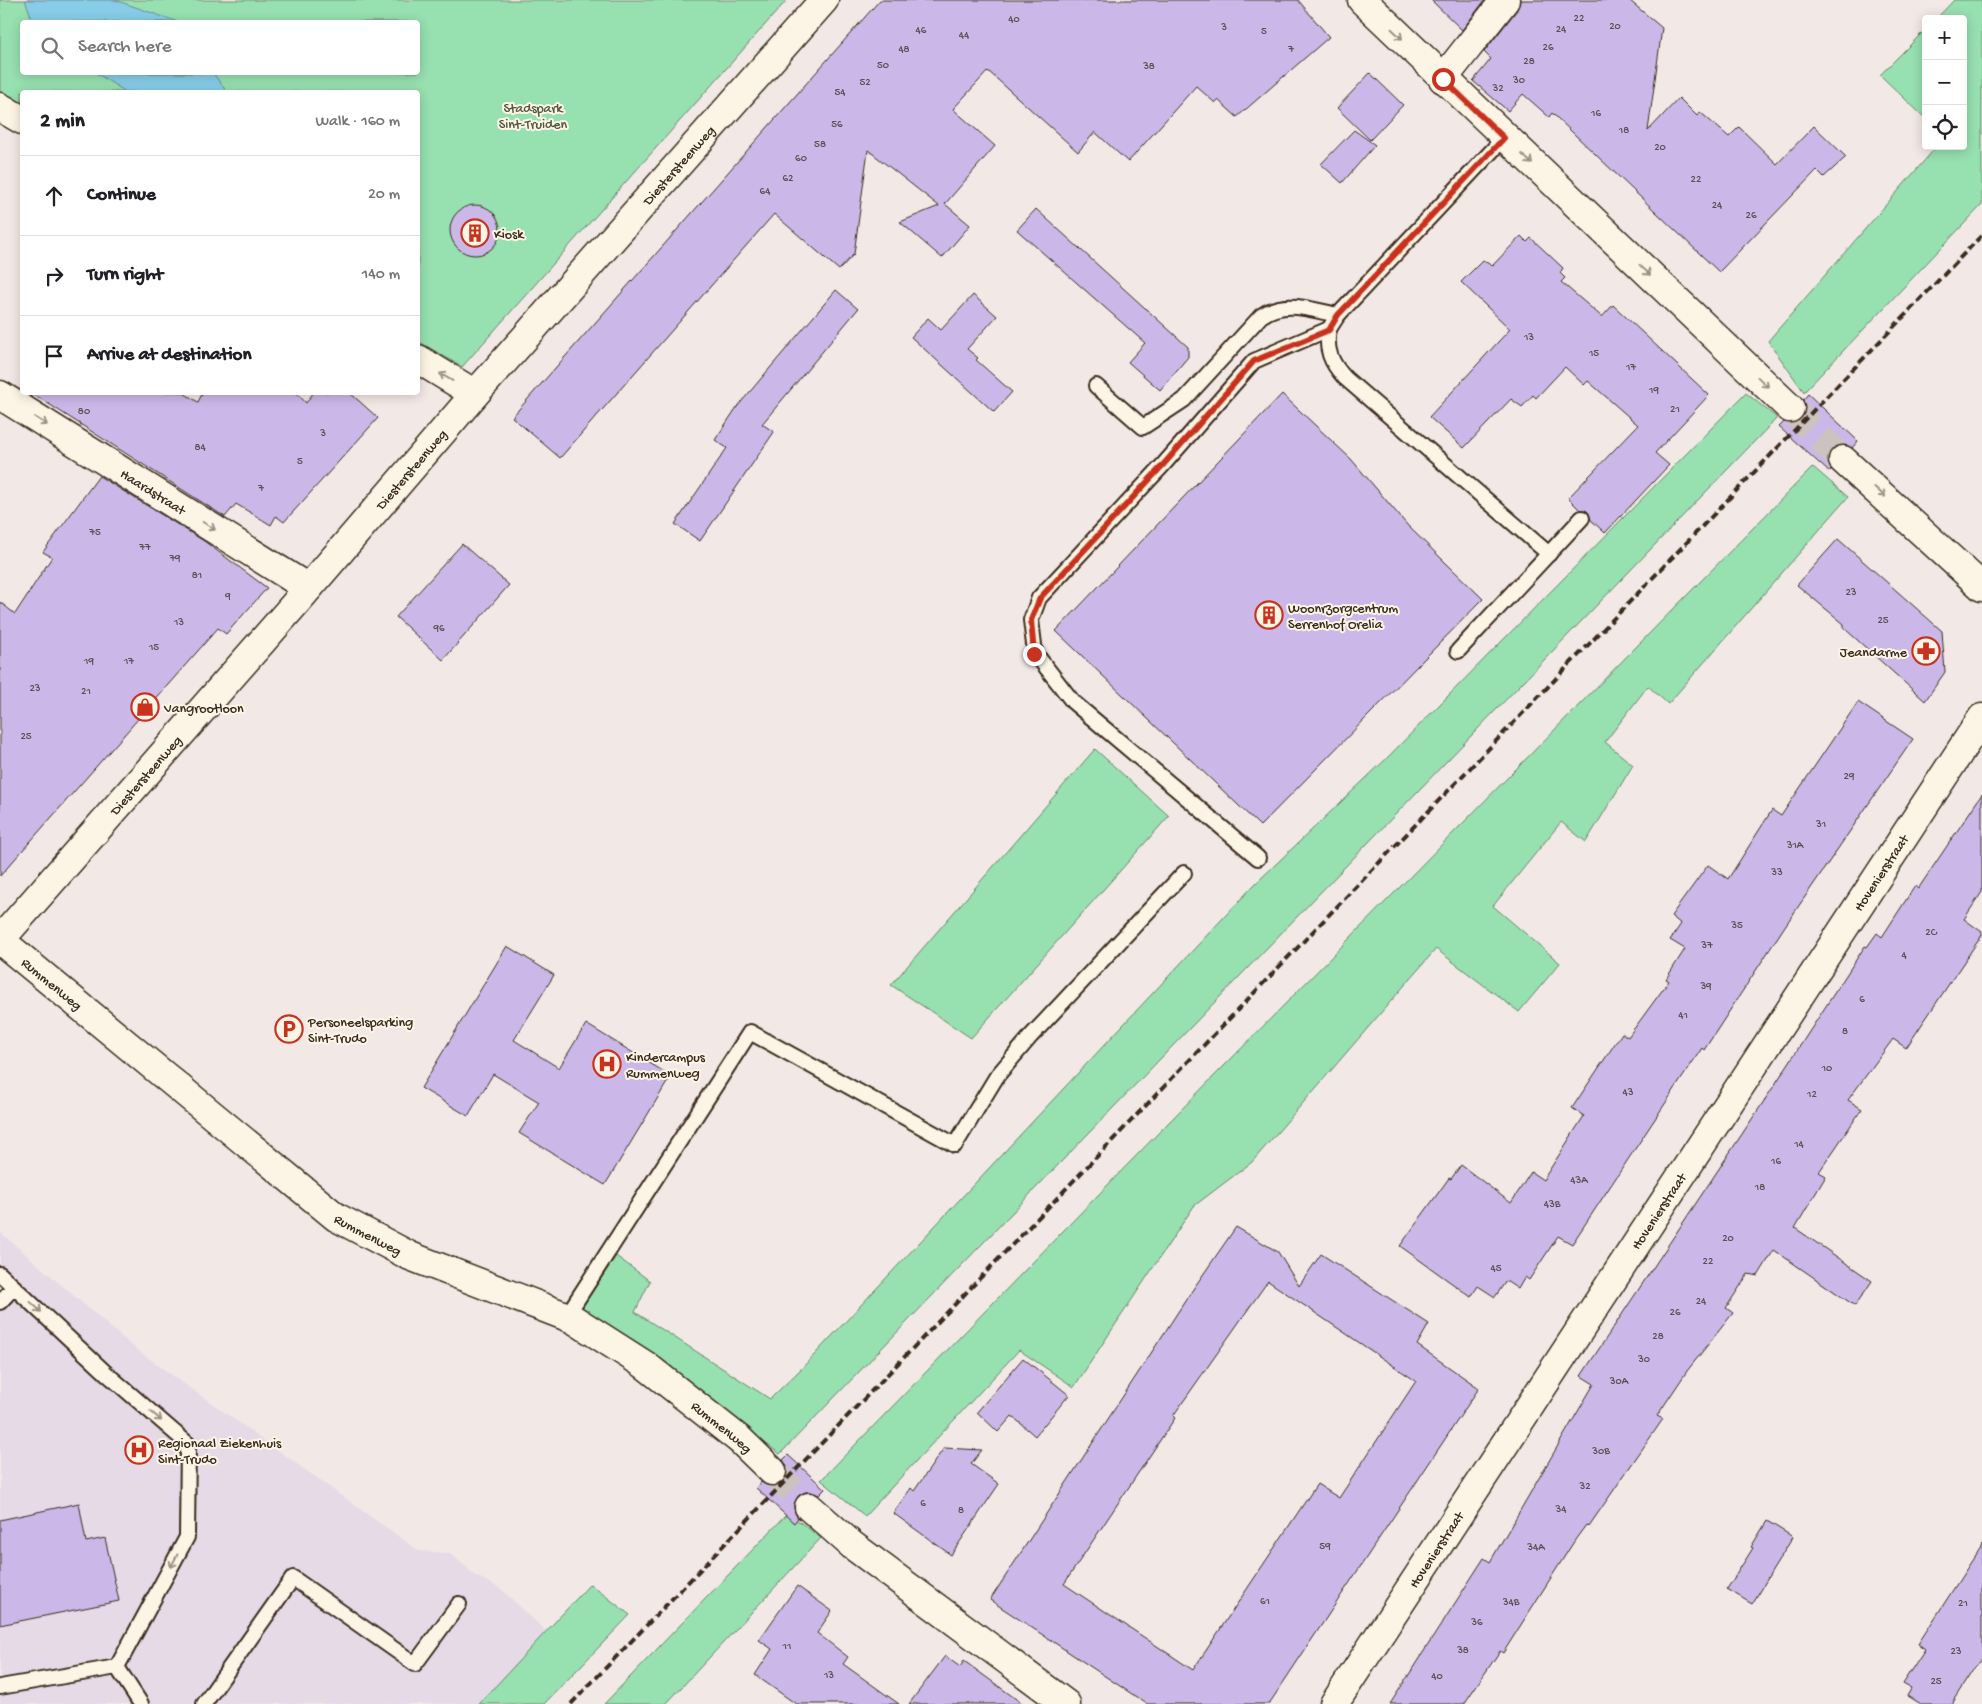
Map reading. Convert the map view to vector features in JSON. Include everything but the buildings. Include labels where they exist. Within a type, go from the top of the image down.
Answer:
[{"type":"street","name":"Diestersteenweg","points":[[0,940],[308,588],[474,394],[824,0]]},
{"type":"street","points":[[1362,0],[1504,138],[1790,408]]},
{"type":"street","points":[[1443,79],[1505,0]]},
{"type":"street","points":[[0,107],[20,119]]},
{"type":"street","points":[[420,360],[474,394]]},
{"type":"street","name":"Haardstraat","points":[[0,395],[308,588]]},
{"type":"street","points":[[1843,460],[1982,587]]},
{"type":"street","name":"Hovenierstraat","points":[[1334,1704],[1982,718]]},
{"type":"street","name":"Rummenweg","points":[[0,940],[336,1217],[410,1256],[566,1317],[646,1365],[740,1440],[772,1471]]},
{"type":"street","points":[[809,1507],[852,1545],[1066,1704]]},
{"type":"lane","points":[[1504,138],[1338,315],[1329,330],[1328,350],[1336,369],[1345,378],[1549,554]]},
{"type":"lane","points":[[1096,386],[1143,427],[1184,400],[1262,316],[1272,308],[1283,306],[1299,307],[1338,315]]},
{"type":"lane","points":[[1258,858],[1156,770],[1073,702],[1034,654],[1031,620],[1040,598],[1163,465],[1254,361],[1329,330]]},
{"type":"lane","points":[[1458,651],[1582,518]]},
{"type":"lane","points":[[566,1317],[750,1032],[955,1145],[997,1076],[1031,1036],[1184,873]]},
{"type":"lane","points":[[0,1274],[106,1373],[188,1444],[187,1537],[117,1667]]},
{"type":"lane","points":[[0,1302],[14,1287]]},
{"type":"lane","points":[[204,1704],[293,1578],[415,1664],[459,1604]]},
{"type":"lane","points":[[0,1687],[117,1667]]},
{"type":"lane","points":[[117,1667],[141,1704]]},
{"type":"shaded area","name":"Regionaal Ziekenhuis Sint-Trudo","points":[[0,1232],[137,1350],[419,1551],[450,1553],[476,1576],[500,1588],[547,1632],[479,1704],[0,1704]]},
{"type":"green space","name":"Stadspark Sint-Truiden","points":[[0,0],[787,0],[462,367],[420,342],[420,90],[20,90],[20,104],[0,92]]},
{"type":"green space","points":[[1954,0],[1982,0],[1982,205],[1804,392],[1768,341],[1934,150],[1967,150],[1967,15],[1940,15]]},
{"type":"green space","points":[[1922,33],[1922,115],[1880,75]]},
{"type":"green space","points":[[1746,393],[1777,418],[780,1454],[582,1307],[616,1256],[650,1281],[635,1312],[770,1399],[802,1368],[1254,885],[1385,760]]},
{"type":"green space","points":[[1813,467],[1848,497],[1668,704],[1648,686],[1605,742],[1633,765],[1586,842],[1561,822],[1493,906],[1560,963],[1519,1012],[1436,949],[1252,1162],[1194,1206],[1074,1387],[1019,1350],[865,1516],[821,1480],[1169,1122]]},
{"type":"green space","points":[[1095,749],[1169,816],[971,1038],[891,985]]},
{"type":"green space","points":[[788,1513],[821,1538],[666,1704],[604,1704]]},
{"type":"green space","points":[[590,1584],[630,1615],[544,1704],[479,1704]]},
{"type":"water","points":[[25,0],[115,0],[172,20],[32,20]]},
{"type":"water","points":[[99,75],[214,75],[226,90],[123,90]]},
{"type":"tunnel","points":[[1790,408],[1843,460]]},
{"type":"tunnel","points":[[772,1471],[809,1507]]},
{"type":"railway","points":[[571,1704],[1982,235]]},
{"type":"place","name":"Kiosk","points":[[475,233]]},
{"type":"place","name":"Woonrzorgcentrum Serrenhof Orelia","points":[[1269,615]]},
{"type":"place","name":"Jeandarme","points":[[1926,651]]},
{"type":"place","name":"Vangrootloon","points":[[145,707]]},
{"type":"place","name":"Personeelsparking Sint-Trudo","points":[[289,1029]]},
{"type":"place","name":"Kindercampus Rummenweg","points":[[607,1064]]},
{"type":"place","name":"Regionaal Ziekenhuis Sint-Trudo","points":[[139,1450]]},
{"type":"route","points":[[1034,654],[1031,620],[1040,598],[1163,465],[1254,361],[1329,330],[1338,315],[1504,138],[1443,79]]}]
